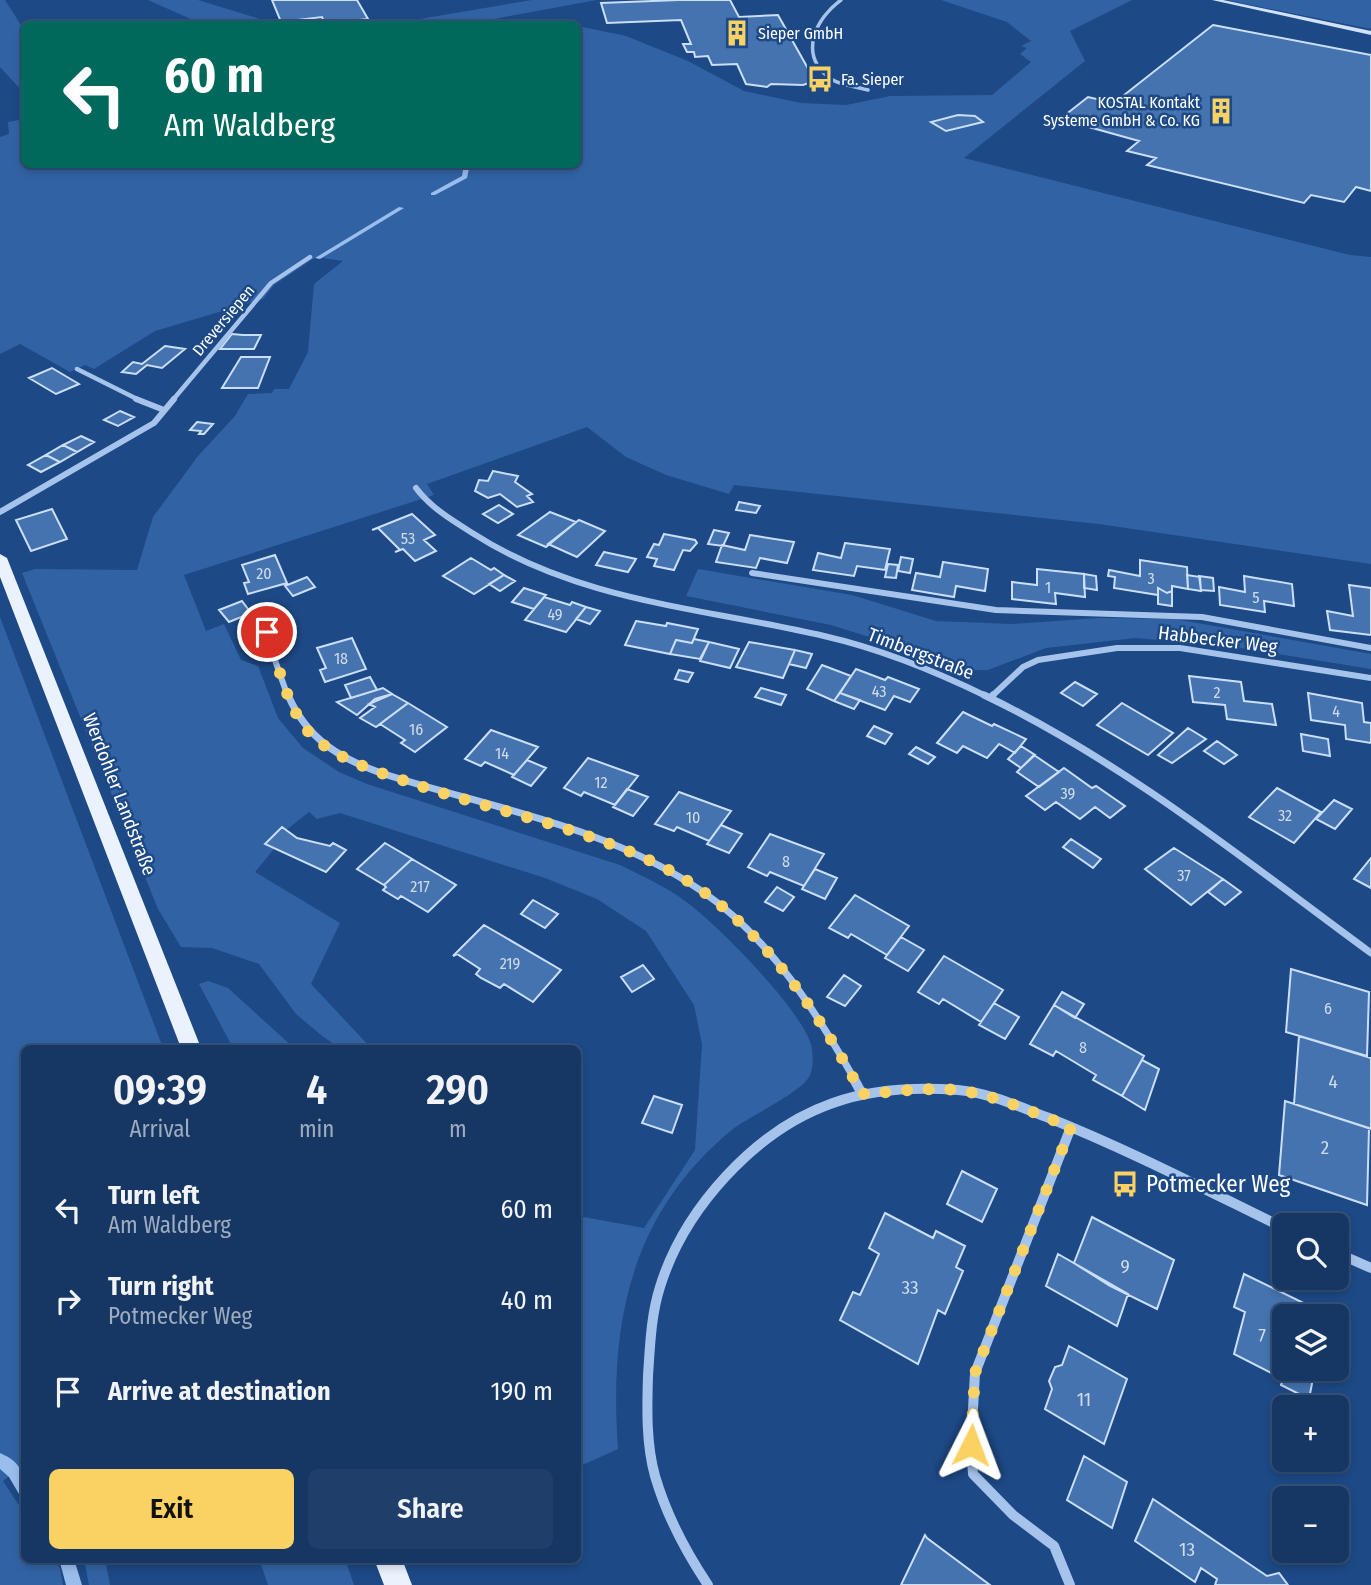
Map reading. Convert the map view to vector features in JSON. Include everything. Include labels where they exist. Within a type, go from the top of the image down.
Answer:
[{"type":"main road","points":[[1215,0],[1371,33]]},
{"type":"main road","name":"Werdohler Landstraße","points":[[0,558],[190,1045]]},
{"type":"main road","points":[[390,1563],[398,1585]]},
{"type":"street","points":[[841,0],[826,9],[811,40],[813,53],[831,79],[868,90]]},
{"type":"street","name":"Dreversiepen","points":[[0,512],[154,423],[271,283],[310,257]]},
{"type":"street","points":[[78,369],[123,394],[164,410]]},
{"type":"street","name":"Timbergstraße","points":[[416,488],[423,498],[466,531],[511,558],[555,578],[607,592],[823,635],[880,652],[990,698],[1058,732],[1091,754],[1371,953]]},
{"type":"street","name":"Habbecker Weg","points":[[752,573],[996,610],[1150,613],[1202,617],[1371,648]]},
{"type":"street","points":[[258,612],[295,710],[316,739],[370,769],[612,845],[676,874],[737,921],[774,959],[841,1055],[862,1094]]},
{"type":"street","name":"Habbecker Weg","points":[[990,698],[1023,667],[1038,660],[1146,646],[1180,648],[1371,678]]},
{"type":"street","points":[[708,1585],[697,1570],[654,1474],[648,1414],[649,1355],[659,1286],[695,1214],[760,1146],[813,1113],[862,1094],[930,1089],[962,1091],[991,1097],[1071,1127],[1272,1222]]},
{"type":"street","points":[[1070,1585],[1054,1546],[1013,1515],[973,1474],[971,1445],[975,1373],[1071,1127]]},
{"type":"street","points":[[1349,1258],[1371,1268]]},
{"type":"shaded area","points":[[0,0],[5,0],[21,25],[21,90],[0,67]]},
{"type":"shaded area","points":[[148,0],[198,0],[266,21],[195,21]]},
{"type":"shaded area","points":[[532,0],[597,0],[482,21],[408,21]]},
{"type":"shaded area","points":[[941,0],[1132,0],[1070,31],[1085,61],[964,158],[1350,255],[1371,257],[1371,564],[1099,524],[734,485],[729,494],[666,475],[626,457],[587,427],[427,484],[434,495],[184,575],[206,631],[224,624],[241,660],[258,666],[278,718],[303,748],[339,772],[367,784],[620,865],[670,891],[699,912],[756,967],[791,1009],[811,1044],[812,1068],[806,1081],[733,1129],[698,1162],[670,1197],[649,1234],[623,1315],[616,1403],[618,1449],[581,1466],[581,1217],[644,1228],[695,1150],[702,1044],[694,1005],[646,931],[597,899],[545,878],[340,813],[317,819],[309,812],[285,831],[281,828],[265,843],[274,849],[255,872],[340,923],[311,984],[368,1045],[335,1045],[321,1035],[296,1014],[259,964],[212,948],[181,947],[158,909],[22,573],[35,569],[137,570],[153,517],[198,456],[235,416],[248,394],[289,389],[308,352],[314,284],[343,261],[316,257],[274,285],[263,299],[155,331],[94,369],[85,365],[70,372],[20,344],[0,354],[0,137],[9,134],[8,122],[21,120],[21,168],[581,168],[581,27],[626,36],[688,61],[744,91],[801,103],[846,105],[890,96],[992,95],[1031,62],[1020,54],[1027,48],[1021,46],[1031,41],[1007,22]]},
{"type":"shaded area","points":[[1226,0],[1371,0],[1371,29]]},
{"type":"shaded area","points":[[698,569],[852,595],[936,621],[1011,624],[1099,618],[1175,619],[1371,654],[1371,669],[1228,646],[1135,638],[1046,648],[988,670],[974,670],[831,625],[686,596]]},
{"type":"shaded area","points":[[0,617],[162,1045],[21,1045],[21,1467],[3,1481],[21,1508],[21,1563],[57,1563],[63,1585],[0,1585]]},
{"type":"shaded area","points":[[208,981],[228,988],[291,1045],[231,1045],[199,984]]},
{"type":"shaded area","points":[[85,1563],[106,1563],[110,1585],[89,1585]]},
{"type":"shaded area","points":[[260,1563],[346,1563],[354,1585],[268,1585]]},
{"type":"building","points":[[272,0],[357,0],[368,19],[324,21],[322,17],[281,21]]},
{"type":"building","name":"Sieper GmbH","points":[[730,0],[739,17],[778,15],[815,81],[803,85],[771,84],[767,87],[746,84],[737,64],[712,65],[708,56],[695,57],[694,52],[687,52],[683,44],[691,44],[681,20],[607,23],[601,3]]},
{"type":"building","name":"KOSTAL Kontakt Systeme GmbH & Co. KG","points":[[1213,25],[1371,55],[1371,191],[1356,187],[1344,202],[1311,195],[1304,203],[1147,165],[1156,158],[1127,151],[1139,141],[1060,119],[1088,97],[1114,103]]},
{"type":"building","points":[[958,115],[975,116],[983,122],[946,131],[931,122]]},
{"type":"building","points":[[232,334],[261,335],[254,349],[220,349]]},
{"type":"building","points":[[165,346],[185,349],[162,368],[147,365],[136,374],[122,372],[133,362],[142,364]]},
{"type":"building","points":[[241,357],[270,357],[258,388],[222,388]]},
{"type":"building","points":[[52,368],[79,384],[56,394],[29,378]]},
{"type":"building","points":[[120,411],[134,417],[118,426],[104,420]]},
{"type":"building","points":[[197,422],[213,424],[204,434],[199,434],[201,431],[190,430]]},
{"type":"building","points":[[81,436],[94,442],[77,452],[63,445]]},
{"type":"building","points":[[63,445],[77,452],[60,462],[46,455]]},
{"type":"building","points":[[46,455],[60,462],[41,472],[28,465]]},
{"type":"building","points":[[493,471],[518,476],[515,482],[532,494],[527,496],[533,502],[517,507],[500,494],[488,498],[475,491],[479,480],[488,481]]},
{"type":"building","points":[[739,502],[760,506],[756,513],[736,510]]},
{"type":"building","points":[[499,505],[513,514],[498,523],[483,514]]},
{"type":"building","points":[[52,509],[67,539],[31,551],[16,520]]},
{"type":"building","points":[[550,512],[576,522],[546,547],[518,535]]},
{"type":"building","points":[[412,514],[435,535],[424,540],[436,551],[415,561],[403,549],[395,552],[400,550],[378,528],[372,530]]},
{"type":"building","points":[[579,520],[605,531],[577,557],[548,544]]},
{"type":"building","points":[[714,530],[729,533],[723,546],[708,544]]},
{"type":"building","points":[[664,534],[695,540],[697,543],[690,551],[683,550],[674,570],[654,566],[657,559],[647,557],[654,544],[659,545]]},
{"type":"building","points":[[750,535],[794,542],[787,563],[760,558],[756,568],[716,562],[722,545],[745,550]]},
{"type":"building","points":[[845,543],[890,549],[885,570],[857,566],[854,576],[813,570],[818,553],[841,558]]},
{"type":"building","points":[[604,552],[636,559],[628,572],[596,565]]},
{"type":"building","points":[[275,555],[287,583],[248,594],[244,583],[249,582],[242,565]]},
{"type":"building","points":[[901,557],[913,559],[910,573],[898,571]]},
{"type":"building","points":[[471,558],[504,575],[474,594],[443,576]]},
{"type":"building","points":[[1140,560],[1187,567],[1188,589],[1172,586],[1172,591],[1167,593],[1158,588],[1158,595],[1114,588],[1115,577],[1108,576],[1109,570],[1140,576]]},
{"type":"building","points":[[943,562],[988,569],[985,591],[956,586],[954,597],[912,590],[916,573],[940,577]]},
{"type":"building","points":[[888,564],[898,565],[896,578],[885,577]]},
{"type":"building","points":[[1037,569],[1084,574],[1085,597],[1055,593],[1056,604],[1012,599],[1012,582],[1037,585]]},
{"type":"building","points":[[1084,574],[1096,576],[1097,590],[1084,588]]},
{"type":"building","points":[[504,575],[515,581],[500,591],[489,584]]},
{"type":"building","points":[[1187,575],[1200,577],[1201,591],[1188,589]]},
{"type":"building","points":[[1199,576],[1213,578],[1214,591],[1201,590]]},
{"type":"building","points":[[1244,576],[1292,584],[1294,606],[1264,601],[1265,612],[1220,605],[1219,587],[1245,592]]},
{"type":"building","points":[[307,577],[315,587],[293,596],[285,586]]},
{"type":"building","points":[[1349,585],[1371,588],[1371,635],[1330,630],[1327,611],[1353,616]]},
{"type":"building","points":[[524,588],[546,595],[534,609],[512,602]]},
{"type":"building","points":[[1158,588],[1167,593],[1172,591],[1172,606],[1158,604]]},
{"type":"building","points":[[544,597],[586,607],[566,632],[525,620]]},
{"type":"building","points":[[242,601],[251,613],[229,622],[219,610]]},
{"type":"building","points":[[586,607],[600,611],[590,624],[576,619]]},
{"type":"building","points":[[636,621],[698,629],[692,643],[676,640],[670,654],[625,645]]},
{"type":"building","points":[[352,638],[366,669],[325,682],[320,670],[326,668],[317,648]]},
{"type":"building","points":[[694,639],[709,642],[700,659],[670,654],[676,640],[692,643]]},
{"type":"building","points":[[709,642],[739,649],[730,668],[700,661]]},
{"type":"building","points":[[749,642],[795,650],[783,678],[736,667]]},
{"type":"building","points":[[795,650],[812,654],[806,668],[789,664]]},
{"type":"building","points":[[822,665],[851,676],[834,701],[807,689]]},
{"type":"building","points":[[856,669],[919,689],[910,702],[894,696],[885,710],[840,693]]},
{"type":"building","points":[[679,670],[693,673],[688,682],[675,679]]},
{"type":"building","points":[[1189,676],[1241,682],[1244,701],[1272,704],[1276,725],[1227,719],[1225,705],[1193,702]]},
{"type":"building","points":[[370,677],[377,690],[351,698],[345,685]]},
{"type":"building","points":[[1075,682],[1097,694],[1083,706],[1061,693]]},
{"type":"building","points":[[383,688],[392,694],[375,699],[357,715],[337,702]]},
{"type":"building","points":[[761,688],[786,695],[781,705],[755,697]]},
{"type":"building","points":[[840,693],[860,700],[854,709],[834,701]]},
{"type":"building","points":[[1308,693],[1362,703],[1364,722],[1371,723],[1371,743],[1346,739],[1345,725],[1311,720]]},
{"type":"building","points":[[392,694],[408,703],[376,727],[360,718],[375,707],[369,704]]},
{"type":"building","points":[[408,703],[447,727],[415,752],[401,743],[405,740],[380,724]]},
{"type":"building","points":[[1122,703],[1173,733],[1148,755],[1097,725]]},
{"type":"building","points":[[963,712],[1026,739],[1015,753],[999,744],[987,758],[963,746],[957,753],[937,743]]},
{"type":"building","points":[[874,726],[892,734],[885,744],[867,736]]},
{"type":"building","points":[[1188,728],[1206,739],[1172,763],[1158,755]]},
{"type":"building","points":[[491,730],[538,747],[514,775],[485,762],[481,766],[465,759]]},
{"type":"building","points":[[1301,734],[1328,739],[1330,756],[1303,751]]},
{"type":"building","points":[[1217,741],[1237,755],[1224,764],[1204,751]]},
{"type":"building","points":[[1021,746],[1035,755],[1021,768],[1008,759]]},
{"type":"building","points":[[916,747],[935,757],[928,764],[909,754]]},
{"type":"building","points":[[1034,755],[1059,772],[1039,787],[1017,772]]},
{"type":"building","points":[[588,758],[638,776],[615,805],[584,792],[581,796],[564,788]]},
{"type":"building","points":[[527,760],[546,768],[531,786],[512,777]]},
{"type":"building","points":[[1064,768],[1092,788],[1096,786],[1125,806],[1110,818],[1095,807],[1080,819],[1056,802],[1045,810],[1026,796]]},
{"type":"building","points":[[1277,788],[1321,812],[1294,843],[1249,817]]},
{"type":"building","points":[[627,789],[648,797],[633,816],[613,807]]},
{"type":"building","points":[[679,792],[731,811],[709,841],[677,827],[674,831],[655,824]]},
{"type":"building","points":[[1334,800],[1352,809],[1335,829],[1316,819]]},
{"type":"building","points":[[721,825],[742,834],[729,853],[707,844]]},
{"type":"building","points":[[282,827],[297,838],[330,846],[333,843],[346,850],[326,872],[265,844]]},
{"type":"building","points":[[770,834],[824,854],[804,886],[770,872],[767,876],[748,867]]},
{"type":"building","points":[[1071,839],[1101,859],[1093,868],[1063,847]]},
{"type":"building","points":[[385,843],[412,859],[384,885],[357,869]]},
{"type":"building","points":[[1174,848],[1223,879],[1191,905],[1145,869]]},
{"type":"building","points":[[1371,858],[1371,888],[1354,879]]},
{"type":"building","points":[[412,859],[456,885],[428,912],[401,896],[398,899],[383,890],[386,887],[384,885]]},
{"type":"building","points":[[815,869],[837,878],[825,899],[802,889]]},
{"type":"building","points":[[1223,879],[1241,892],[1225,905],[1208,892]]},
{"type":"building","points":[[777,887],[794,897],[783,911],[765,902]]},
{"type":"building","points":[[855,895],[909,926],[887,955],[851,934],[848,938],[829,928]]},
{"type":"building","points":[[533,900],[558,914],[545,928],[521,914]]},
{"type":"building","points":[[484,925],[561,970],[533,1002],[504,984],[500,988],[481,978],[476,974],[480,969],[457,954],[453,956]]},
{"type":"building","points":[[901,937],[924,950],[908,971],[885,958]]},
{"type":"building","points":[[944,956],[1003,990],[981,1022],[943,999],[939,1004],[918,992]]},
{"type":"building","points":[[643,965],[654,979],[632,992],[621,977]]},
{"type":"building","points":[[1291,969],[1369,992],[1367,1056],[1286,1032]]},
{"type":"building","points":[[844,975],[861,986],[845,1006],[827,997]]},
{"type":"building","points":[[1062,992],[1084,1004],[1075,1018],[1054,1005]]},
{"type":"building","points":[[994,1003],[1019,1017],[1005,1039],[979,1025]]},
{"type":"building","points":[[1054,1005],[1144,1056],[1122,1096],[1093,1080],[1096,1075],[1056,1051],[1053,1056],[1030,1044]]},
{"type":"building","points":[[1299,1036],[1371,1058],[1371,1129],[1294,1104]]},
{"type":"building","points":[[1142,1060],[1159,1069],[1145,1110],[1122,1096]]},
{"type":"building","points":[[654,1096],[682,1105],[672,1133],[642,1123]]},
{"type":"building","points":[[1285,1101],[1369,1128],[1367,1205],[1279,1175]]},
{"type":"building","points":[[962,1171],[997,1189],[982,1222],[947,1204]]},
{"type":"building","points":[[885,1213],[933,1238],[936,1231],[965,1246],[956,1267],[963,1271],[945,1314],[938,1310],[918,1364],[840,1320],[853,1292],[860,1295],[879,1254],[869,1248]]},
{"type":"building","points":[[1092,1217],[1174,1260],[1157,1309],[1110,1286],[1074,1263]]},
{"type":"building","points":[[1058,1254],[1128,1294],[1117,1326],[1046,1286]]},
{"type":"building","points":[[1244,1274],[1272,1290],[1306,1304],[1272,1304],[1272,1373],[1234,1354],[1245,1312],[1234,1307]]},
{"type":"building","points":[[1069,1346],[1127,1379],[1104,1444],[1045,1409],[1052,1389],[1049,1381],[1055,1367],[1062,1365]]},
{"type":"building","points":[[1282,1381],[1312,1381],[1310,1395],[1301,1395],[1281,1385]]},
{"type":"building","points":[[1084,1456],[1127,1482],[1112,1528],[1067,1500]]},
{"type":"building","points":[[1153,1499],[1267,1576],[1279,1573],[1288,1585],[1215,1585],[1217,1579],[1201,1568],[1195,1582],[1135,1541]]},
{"type":"building","points":[[925,1535],[927,1538],[990,1585],[901,1585]]},
{"type":"waterway","points":[[433,194],[465,177],[466,168]]},
{"type":"waterway","points":[[318,258],[401,208]]},
{"type":"waterway","points":[[0,1460],[14,1472],[21,1484]]},
{"type":"waterway","points":[[67,1563],[74,1585]]},
{"type":"place","name":"Sieper GmbH","points":[[737,33]]},
{"type":"place","name":"Fa. Sieper","points":[[820,79]]},
{"type":"place","name":"KOSTAL Kontakt Systeme GmbH & Co. KG","points":[[1221,111]]},
{"type":"place","name":"Potmecker Weg","points":[[1125,1184]]},
{"type":"route","points":[[267,632],[295,710],[306,729],[342,756],[370,769],[481,806],[612,845],[676,874],[708,896],[774,959],[841,1055],[862,1094],[930,1089],[962,1091],[991,1097],[1071,1127],[975,1373],[971,1445]]}]
